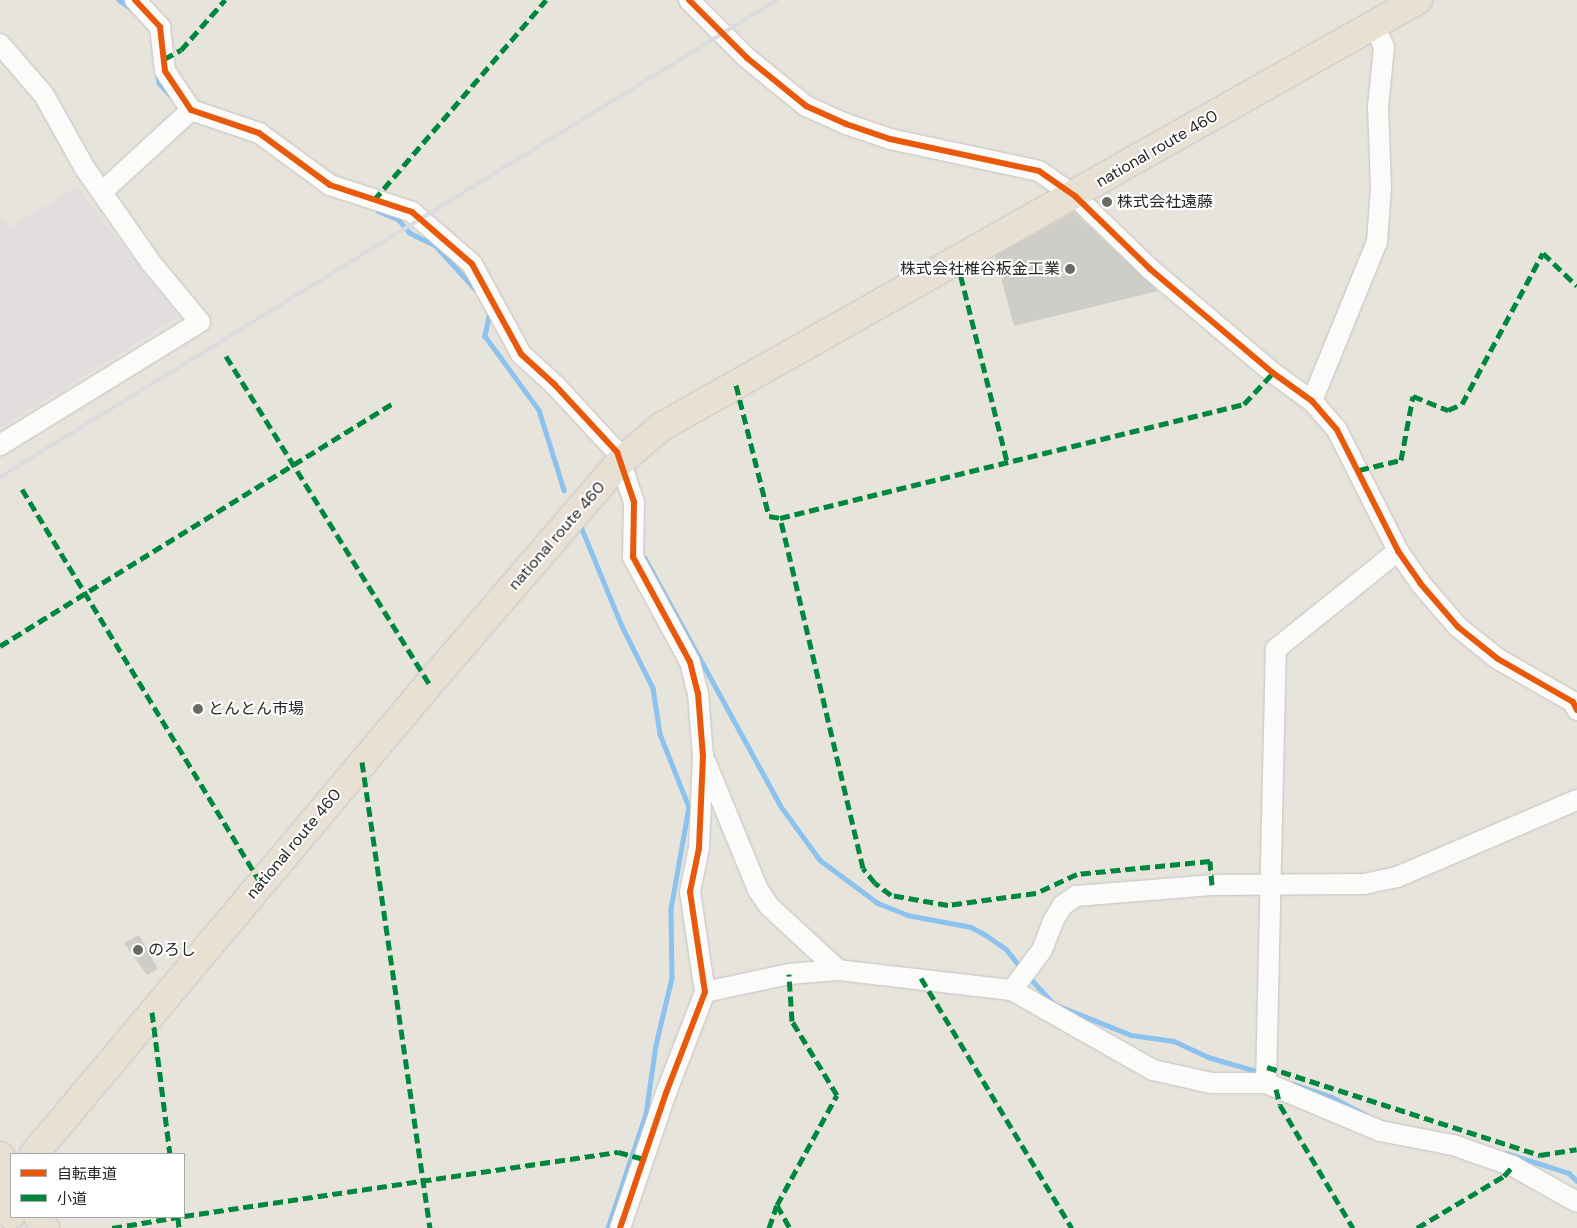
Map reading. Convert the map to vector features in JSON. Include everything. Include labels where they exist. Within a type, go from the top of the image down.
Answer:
[{"type":"highway","name":"national route 460","points":[[35,1153],[422,691],[619,463],[661,427],[1075,196],[1418,0]]},
{"type":"highway","points":[[0,1156],[10,1172]]},
{"type":"highway","points":[[0,1193],[10,1182]]},
{"type":"highway","points":[[0,1197],[10,1213]]},
{"type":"street","points":[[135,0],[160,27],[165,71],[191,110],[259,133],[330,185],[412,212],[472,264],[521,354],[596,428],[617,452],[619,463],[634,502],[633,558],[690,662],[698,693],[703,756],[699,848],[690,892],[705,992],[666,1093],[620,1228]]},
{"type":"street","points":[[689,0],[747,58],[806,106],[846,124],[890,139],[1039,171],[1075,196],[1150,269],[1273,373],[1312,401],[1337,430],[1398,551],[1420,584],[1458,627],[1498,659],[1576,701]]},
{"type":"street","points":[[1312,401],[1377,242],[1381,188],[1378,107],[1384,48],[1374,24]]},
{"type":"street","points":[[0,44],[44,95],[84,167],[152,264],[200,322],[0,444]]},
{"type":"street","points":[[102,191],[191,110]]},
{"type":"street","points":[[1266,1083],[1276,650],[1398,551]]},
{"type":"street","points":[[703,756],[758,890],[770,908],[838,970]]},
{"type":"street","points":[[1012,990],[1042,950],[1053,921],[1064,905],[1076,896],[1212,885],[1364,884],[1397,877],[1577,800]]},
{"type":"street","points":[[705,992],[789,974],[838,970],[1012,990],[1153,1070],[1211,1083],[1266,1083],[1380,1131],[1453,1145],[1513,1166],[1577,1202]]},
{"type":"shaded area","points":[[77,187],[179,317],[0,428],[0,216],[8,228]]},
{"type":"building","name":"株式会社椎谷板金工業","points":[[1074,212],[1158,291],[1014,326],[995,256]]},
{"type":"building","name":"のろし","points":[[139,935],[158,969],[147,975],[124,943]]},
{"type":"waterway","points":[[119,0],[132,9]]},
{"type":"waterway","points":[[158,75],[159,83],[170,95]]},
{"type":"waterway","points":[[378,211],[398,219],[410,233],[435,245],[475,289]]},
{"type":"waterway","points":[[490,312],[485,336],[539,410],[564,490]]},
{"type":"waterway","points":[[582,529],[622,626],[653,688],[660,734],[689,807],[671,909],[672,978],[656,1045],[646,1114],[608,1228]]},
{"type":"waterway","points":[[645,558],[780,805],[820,860],[878,903],[907,915],[971,927],[986,935],[1006,949],[1022,969]]},
{"type":"waterway","points":[[1029,977],[1054,1004],[1131,1035],[1174,1041],[1208,1057],[1260,1072]]},
{"type":"waterway","points":[[1293,1084],[1332,1097],[1366,1115]]},
{"type":"waterway","points":[[1506,1153],[1569,1173],[1577,1181]]},
{"type":"railway","points":[[0,477],[777,0]]},
{"type":"marked path","points":[[164,59],[181,50],[225,0]]},
{"type":"marked path","points":[[374,200],[546,0]]},
{"type":"marked path","points":[[1359,470],[1401,460],[1413,396],[1448,410],[1462,404],[1543,253],[1577,286]]},
{"type":"marked path","points":[[957,261],[1007,461]]},
{"type":"marked path","points":[[226,356],[429,684]]},
{"type":"marked path","points":[[1212,885],[1210,861],[1077,874],[1036,893],[948,905],[891,895],[875,883],[863,868],[780,518],[1244,404],[1273,373]]},
{"type":"marked path","points":[[736,385],[769,516],[780,518]]},
{"type":"marked path","points":[[0,646],[393,403]]},
{"type":"marked path","points":[[22,489],[261,883]]},
{"type":"marked path","points":[[362,762],[430,1228]]},
{"type":"marked path","points":[[769,1228],[777,1205],[837,1095],[792,1021],[789,974]]},
{"type":"marked path","points":[[921,978],[1072,1228]]},
{"type":"marked path","points":[[152,1012],[170,1153]]},
{"type":"marked path","points":[[1267,1067],[1540,1155],[1577,1149]]},
{"type":"marked path","points":[[1276,1089],[1280,1105],[1353,1228]]},
{"type":"marked path","points":[[185,1216],[618,1152],[644,1159]]},
{"type":"marked path","points":[[1417,1228],[1504,1176],[1513,1166]]},
{"type":"marked path","points":[[777,1205],[790,1228]]},
{"type":"marked path","points":[[112,1228],[172,1218]]},
{"type":"marked path","points":[[178,1218],[179,1228]]},
{"type":"cycle path","points":[[135,0],[160,27],[165,71],[191,110],[259,133],[330,185],[412,212],[472,264],[521,354],[554,384],[617,452],[634,502],[633,557],[690,662],[698,693],[703,756],[699,848],[690,892],[705,992],[666,1093],[620,1228]]},
{"type":"cycle path","points":[[689,0],[747,58],[806,106],[846,124],[890,139],[1039,171],[1075,196],[1150,269],[1273,373],[1312,401],[1337,430],[1398,551],[1420,583],[1458,627],[1498,659],[1573,702],[1577,710]]},
{"type":"place","name":"株式会社遠藤","points":[[1107,202]]},
{"type":"place","name":"株式会社椎谷板金工業","points":[[1070,269]]},
{"type":"place","name":"とんとん市場","points":[[198,709]]},
{"type":"place","name":"のろし","points":[[138,950]]}]
